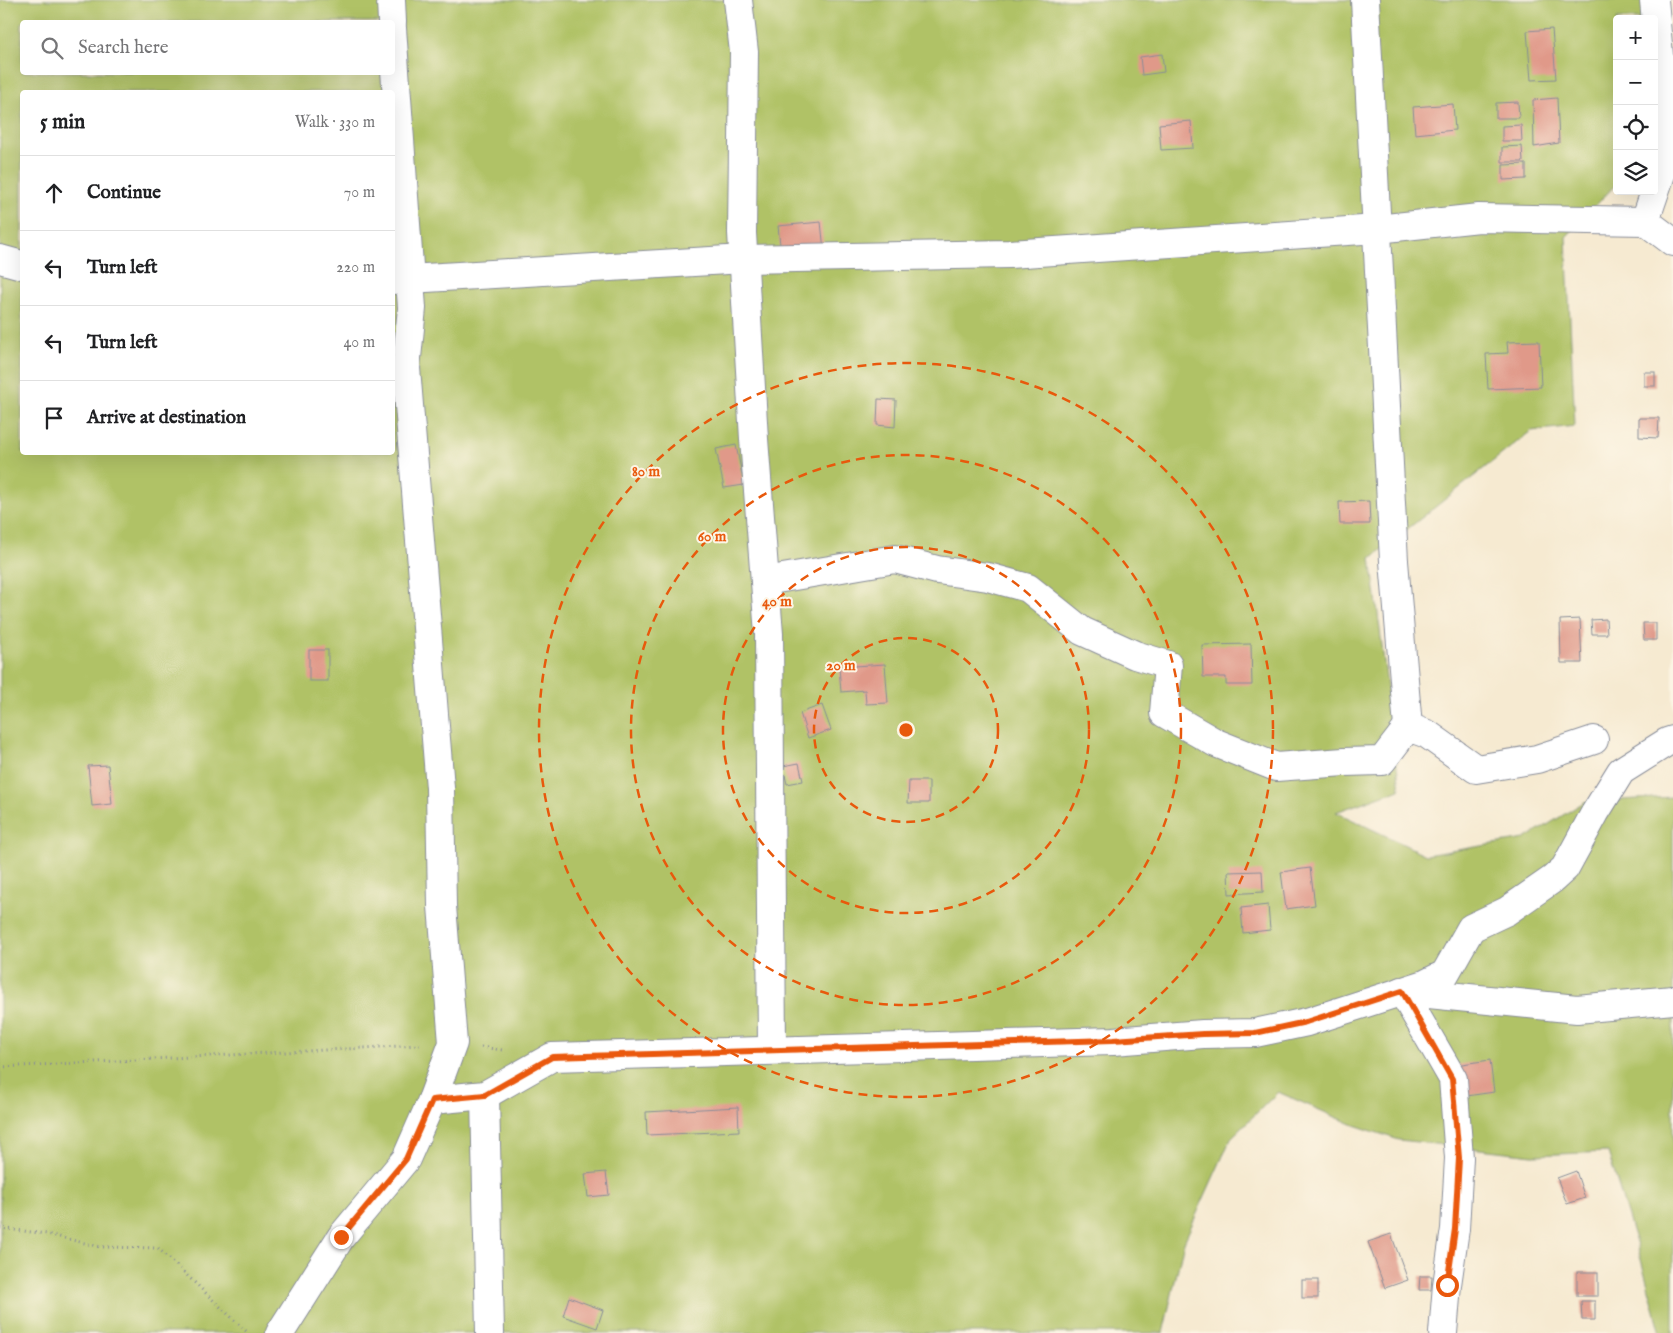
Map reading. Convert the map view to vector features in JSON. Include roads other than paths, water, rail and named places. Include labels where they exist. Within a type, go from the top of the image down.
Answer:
[{"type":"street","points":[[391,0],[392,20]]},
{"type":"street","points":[[738,0],[744,52],[742,234],[754,440],[769,634],[772,1050]]},
{"type":"street","points":[[765,581],[895,559],[937,570],[988,577],[1028,588],[1082,631],[1135,655],[1168,665],[1164,713],[1216,743],[1276,768],[1344,762],[1382,761],[1408,727],[1394,561],[1365,0]]},
{"type":"street","points":[[1645,222],[1661,174],[1665,122],[1654,0]]},
{"type":"street","points":[[394,75],[394,90]]},
{"type":"street","points":[[280,1333],[341,1237],[406,1159],[454,1043],[442,906],[440,788],[406,368],[412,308],[401,279],[395,112]]},
{"type":"street","points":[[401,279],[744,259],[1009,254],[1377,229],[1479,218],[1645,222],[1673,242]]},
{"type":"street","points":[[0,259],[20,264]]},
{"type":"street","points":[[1408,727],[1427,734],[1476,769],[1537,760],[1594,740]]},
{"type":"street","points":[[432,1100],[485,1095],[552,1057],[1113,1040],[1203,1034],[1255,1033],[1306,1022],[1425,984],[1445,974],[1471,928],[1507,911],[1553,879],[1565,868],[1621,770],[1673,740]]},
{"type":"street","points":[[1402,991],[1578,1009],[1673,1000]]},
{"type":"street","points":[[1402,991],[1452,1079],[1459,1158],[1455,1229],[1447,1285],[1444,1333]]},
{"type":"street","points":[[485,1095],[490,1333]]}]
